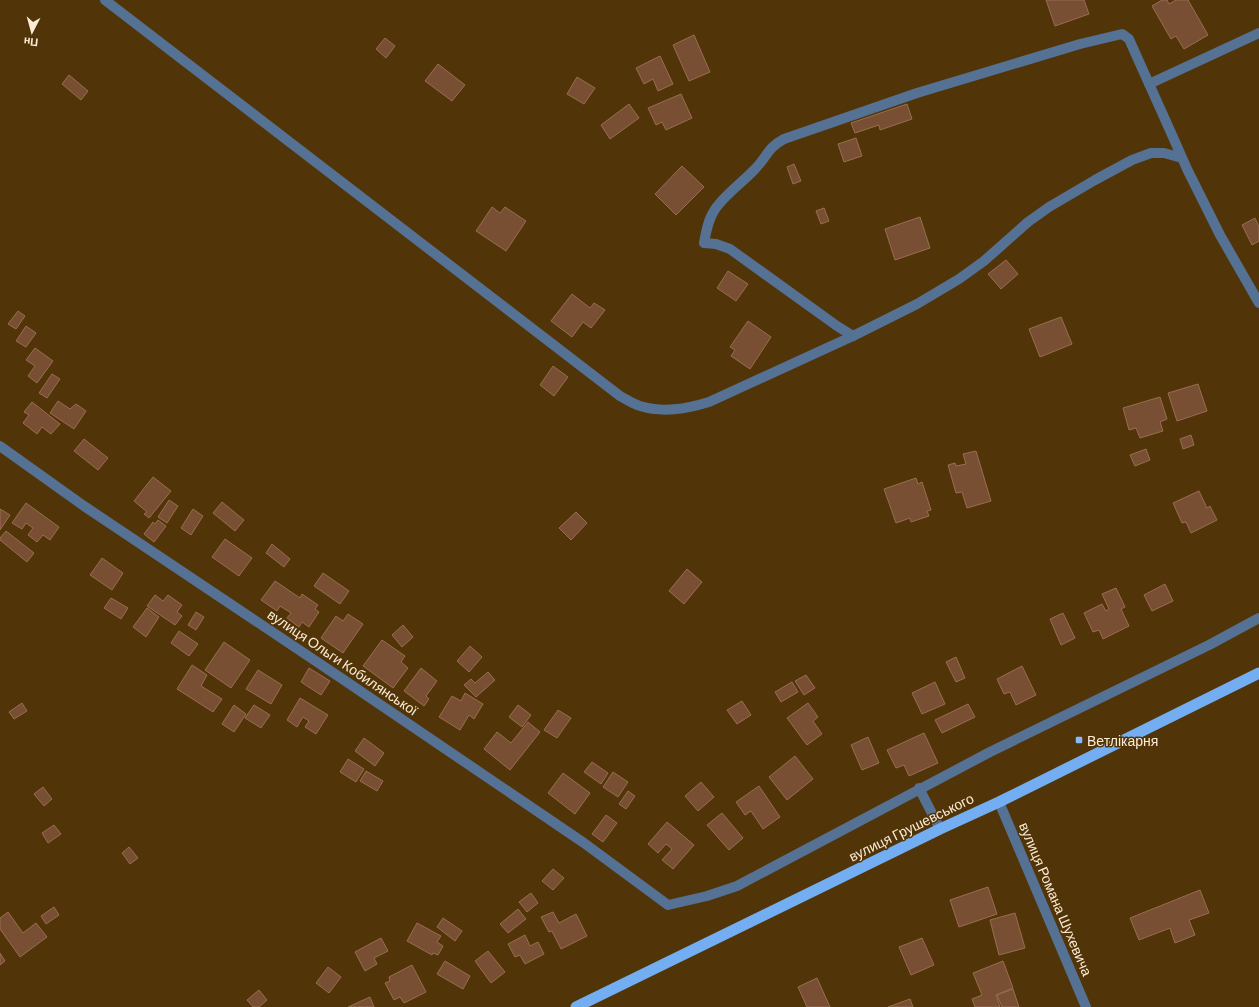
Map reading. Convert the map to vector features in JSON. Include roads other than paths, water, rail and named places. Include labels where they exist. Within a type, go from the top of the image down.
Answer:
[{"type":"highway","name":"вулиця Грушевського","points":[[576,1007],[940,829],[1000,802],[1259,674]]},
{"type":"street","points":[[105,0],[620,396],[638,405],[655,410],[691,408],[709,402],[853,336],[917,304],[984,262],[1028,222],[1049,207],[1132,160],[1151,153],[1164,153],[1182,158]]},
{"type":"street","points":[[1149,84],[1259,33]]},
{"type":"street","points":[[853,336],[730,248],[716,244],[704,243],[709,221],[713,211],[719,204],[756,168],[770,149],[784,139],[917,93],[1080,44],[1122,34],[1129,39],[1182,158],[1220,235],[1259,303]]},
{"type":"street","name":"вулиця Ольги Кобилянської","points":[[0,446],[84,506],[335,673],[578,839],[668,905],[707,896],[737,886],[919,788]]},
{"type":"street","points":[[940,829],[919,788],[1209,645],[1259,618]]},
{"type":"street","name":"вулиця Романа Шухевича","points":[[1000,802],[1086,1007]]},
{"type":"place","name":"Ветлікарня","points":[[1079,740]]}]
